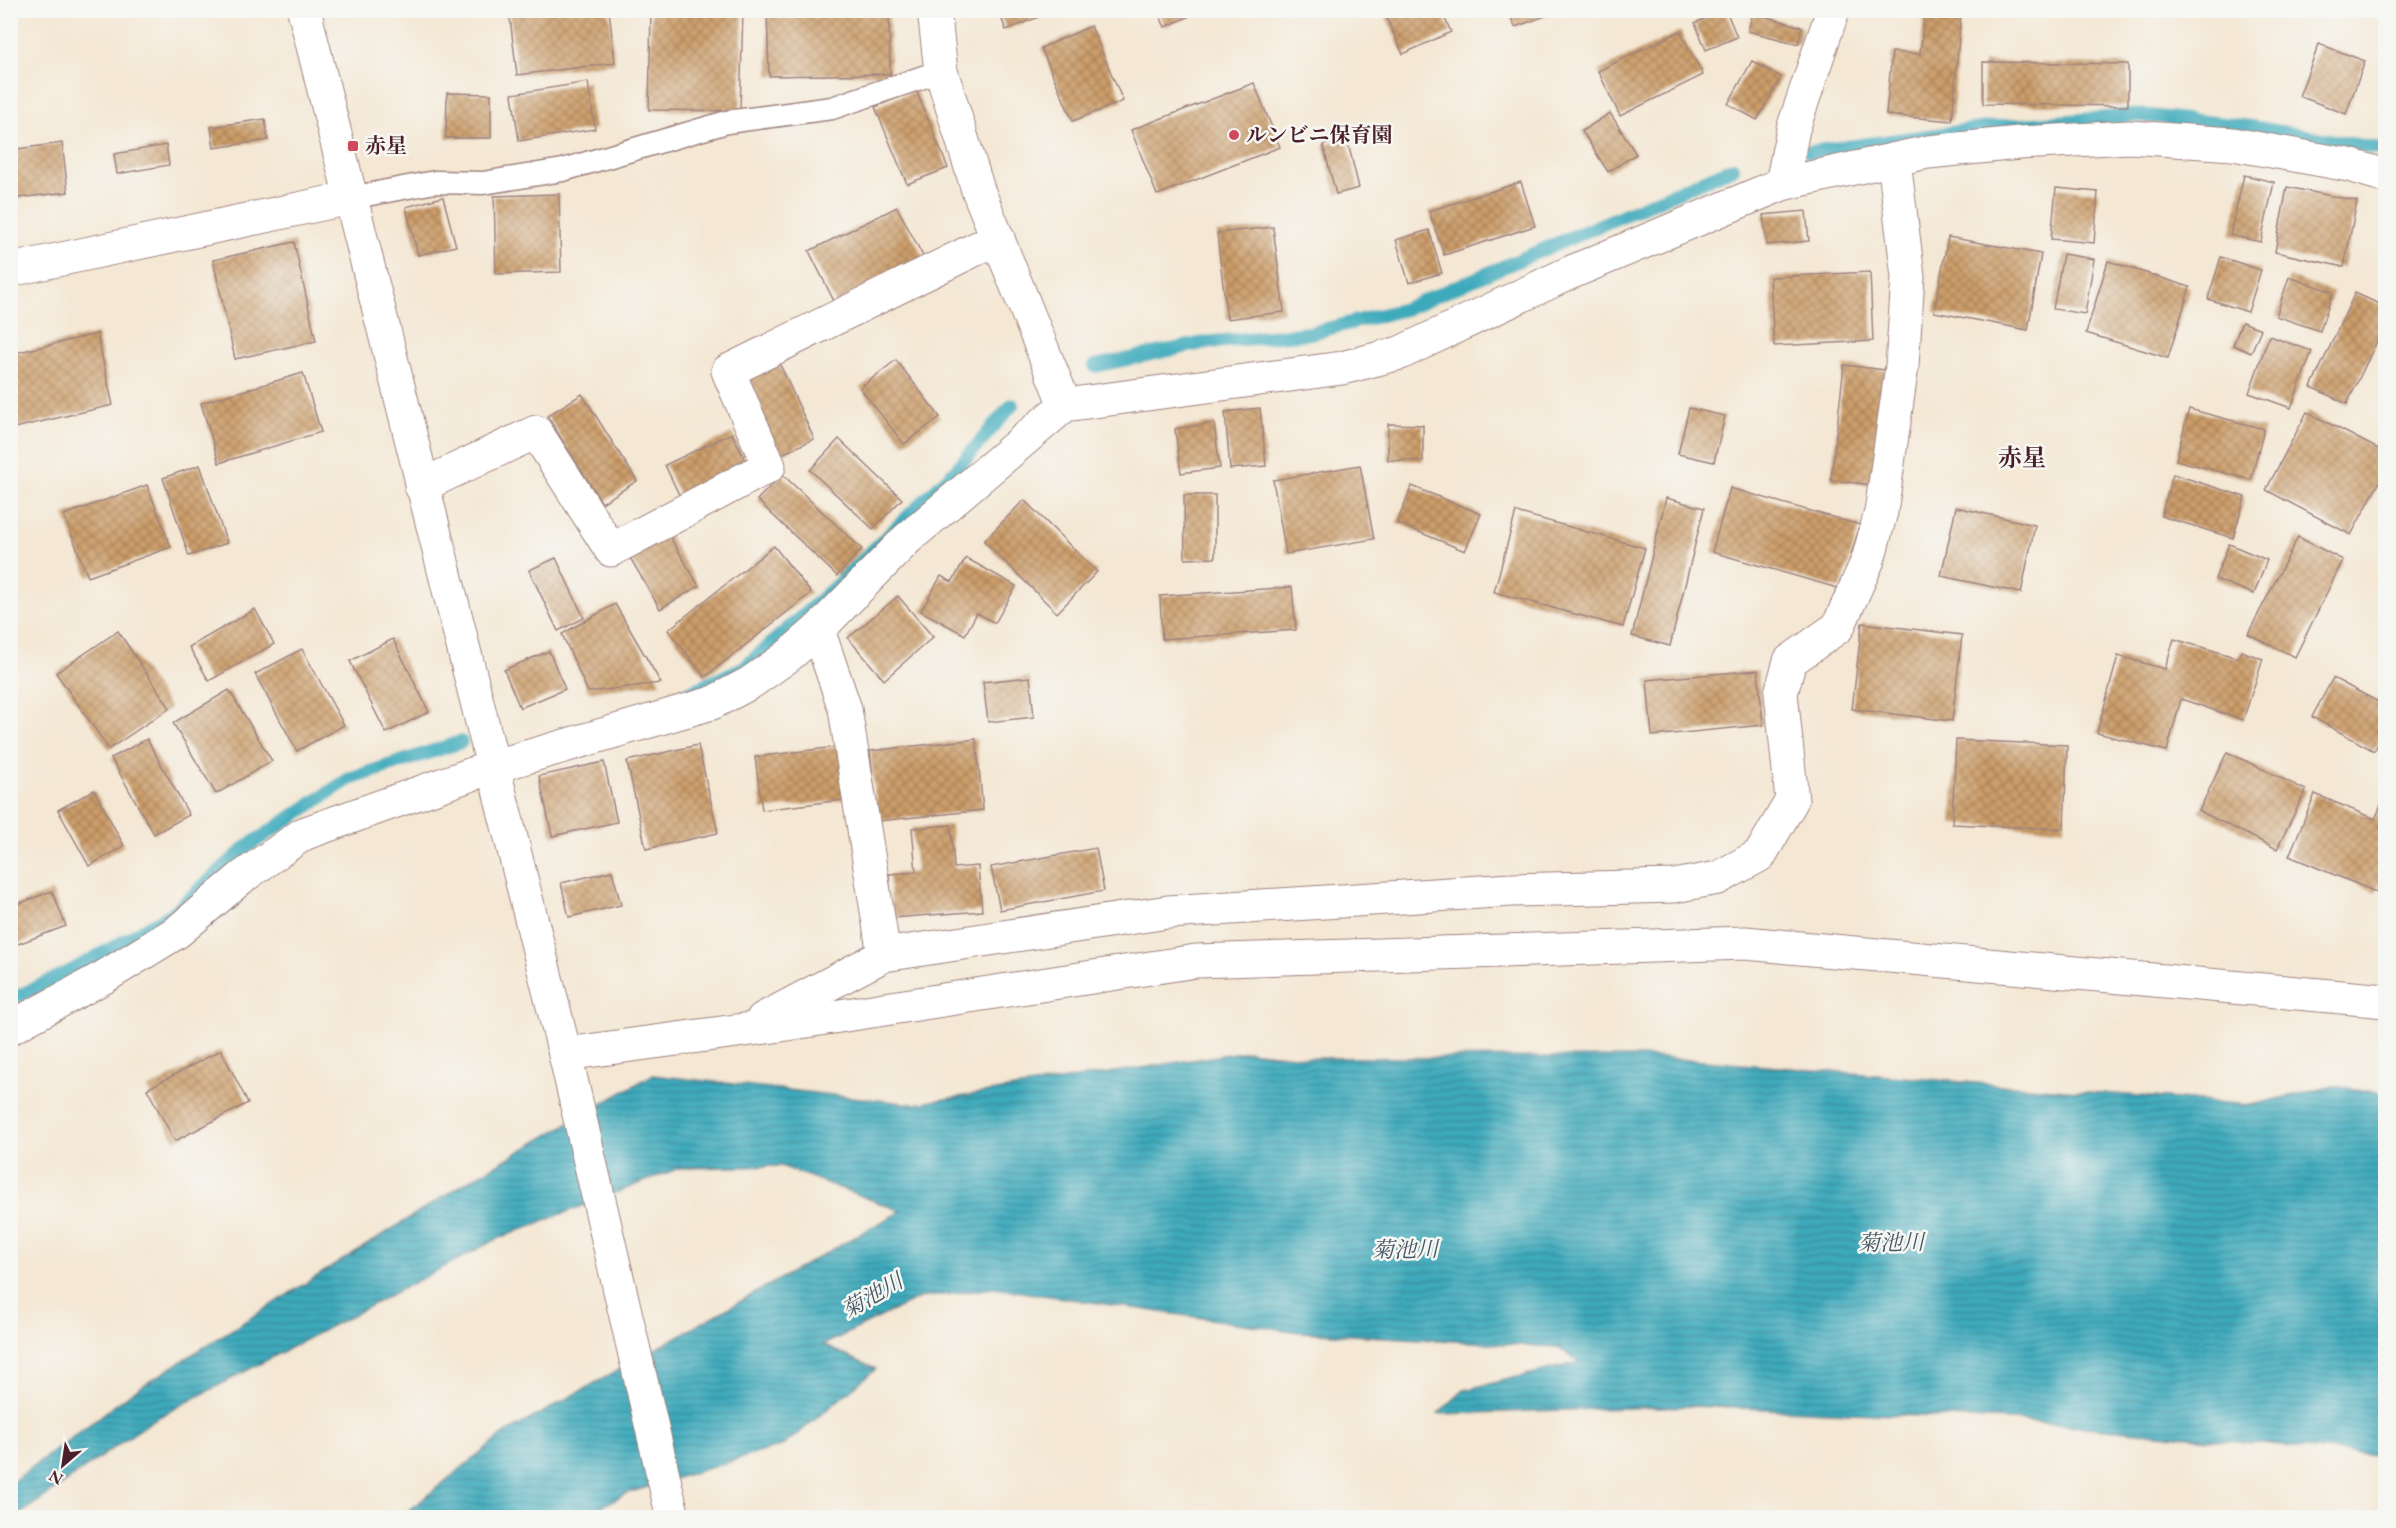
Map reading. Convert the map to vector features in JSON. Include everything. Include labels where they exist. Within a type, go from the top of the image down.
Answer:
[{"type":"street","points":[[304,10],[421,486],[565,1054],[673,1518]]},
{"type":"street","points":[[934,10],[941,71],[978,190],[1065,405]]},
{"type":"street","points":[[1782,184],[1793,129],[1833,10]]},
{"type":"street","points":[[10,1028],[104,977],[177,932],[241,878],[303,834],[492,767],[712,703],[759,677],[787,657],[818,630],[907,539],[1065,405],[1342,368],[1400,353],[1567,274],[1782,184],[1928,152],[2019,142],[2129,137],[2233,144],[2349,165],[2385,176]]},
{"type":"street","points":[[743,1030],[884,955],[1168,912],[1512,890],[1674,886],[1718,878],[1760,855],[1792,800],[1781,693],[1790,661],[1838,627],[1868,560],[1881,512],[1902,366],[1908,278],[1894,160]]},
{"type":"street","points":[[10,270],[350,198]]},
{"type":"street","points":[[421,486],[536,432],[611,550],[769,466],[728,371],[998,238]]},
{"type":"street","points":[[818,630],[845,709],[884,955]]},
{"type":"street","points":[[565,1054],[743,1030],[1196,961],[1745,943],[2385,1000]]},
{"type":"lane","points":[[350,198],[435,182],[483,183],[563,170],[727,122],[832,108],[941,71]]},
{"type":"water","name":"菊池川","points":[[1248,1051],[1312,1058],[1653,1057],[2251,1105],[2334,1086],[2385,1093],[2385,1456],[2013,1420],[1693,1406],[1438,1414],[1464,1390],[1580,1362],[1557,1347],[1300,1332],[994,1288],[919,1298],[823,1345],[876,1369],[784,1445],[625,1494],[582,1517],[401,1517],[502,1435],[901,1211],[781,1166],[679,1168],[495,1240],[153,1420],[16,1517],[11,1518],[11,1483],[134,1391],[470,1180],[652,1075],[914,1104]]},
{"type":"building","points":[[509,10],[609,10],[615,63],[517,75]]},
{"type":"building","points":[[651,10],[743,10],[740,111],[649,110]]},
{"type":"building","points":[[767,10],[889,10],[890,74],[769,76]]},
{"type":"building","points":[[998,10],[1054,10],[1054,11],[1006,30]]},
{"type":"building","points":[[1157,10],[1185,10],[1188,17],[1165,27]]},
{"type":"building","points":[[1383,10],[1441,10],[1451,32],[1403,54]]},
{"type":"building","points":[[1508,10],[1559,10],[1559,11],[1515,27]]},
{"type":"building","points":[[1726,10],[1737,37],[1706,50],[1695,23]]},
{"type":"building","points":[[1925,10],[1961,12],[1952,121],[1886,115],[1892,52],[1920,54]]},
{"type":"building","points":[[1753,13],[1802,27],[1798,44],[1748,31]]},
{"type":"building","points":[[1091,26],[1123,101],[1073,121],[1041,48]]},
{"type":"building","points":[[1680,31],[1703,75],[1620,116],[1598,71]]},
{"type":"building","points":[[2319,44],[2365,61],[2346,114],[2299,96]]},
{"type":"building","points":[[1752,61],[1781,77],[1757,120],[1728,104]]},
{"type":"building","points":[[1983,62],[2128,64],[2128,106],[1983,104]]},
{"type":"building","points":[[588,82],[595,129],[519,141],[512,94]]},
{"type":"building","points":[[1254,83],[1280,147],[1157,195],[1131,130]]},
{"type":"building","points":[[916,90],[948,168],[907,184],[875,107]]},
{"type":"building","points":[[447,93],[491,94],[491,138],[446,138]]},
{"type":"building","points":[[1610,113],[1636,154],[1608,172],[1582,131]]},
{"type":"building","points":[[265,119],[268,140],[214,148],[211,127]]},
{"type":"building","points":[[1347,139],[1359,188],[1336,194],[1323,145]]},
{"type":"building","points":[[62,143],[68,192],[10,199],[10,150]]},
{"type":"building","points":[[166,145],[169,165],[117,174],[114,154]]},
{"type":"building","points":[[2244,175],[2274,182],[2261,242],[2230,235]]},
{"type":"building","points":[[1521,182],[1535,226],[1444,255],[1429,211]]},
{"type":"building","points":[[2287,187],[2357,201],[2344,267],[2275,252]]},
{"type":"building","points":[[2056,188],[2098,192],[2094,243],[2051,239]]},
{"type":"building","points":[[559,194],[561,272],[496,274],[494,196]]},
{"type":"building","points":[[443,197],[456,246],[418,255],[406,207]]},
{"type":"building","points":[[897,207],[925,260],[836,305],[809,251]]},
{"type":"building","points":[[1806,211],[1809,241],[1767,245],[1763,215]]},
{"type":"building","points":[[1273,227],[1284,312],[1227,319],[1217,233]]},
{"type":"building","points":[[1429,230],[1442,273],[1409,283],[1396,240]]},
{"type":"building","points":[[1948,237],[2041,254],[2028,330],[1934,312]]},
{"type":"building","points":[[294,242],[316,341],[235,359],[213,260]]},
{"type":"building","points":[[2063,254],[2094,259],[2085,314],[2053,309]]},
{"type":"building","points":[[2221,257],[2261,270],[2248,312],[2208,299]]},
{"type":"building","points":[[2108,261],[2190,287],[2168,358],[2086,333]]},
{"type":"building","points":[[1870,272],[1873,341],[1774,346],[1770,277]]},
{"type":"building","points":[[2289,277],[2333,292],[2320,331],[2276,316]]},
{"type":"building","points":[[2355,293],[2386,307],[2386,322],[2347,404],[2311,387]]},
{"type":"building","points":[[2242,322],[2261,329],[2251,353],[2233,345]]},
{"type":"building","points":[[97,334],[113,405],[10,429],[10,354]]},
{"type":"building","points":[[2269,336],[2312,351],[2291,408],[2249,393]]},
{"type":"building","points":[[777,358],[814,439],[778,456],[740,375]]},
{"type":"building","points":[[896,360],[940,417],[904,444],[860,388]]},
{"type":"building","points":[[1844,365],[1893,371],[1880,486],[1831,480]]},
{"type":"building","points":[[303,373],[321,432],[219,463],[201,403]]},
{"type":"building","points":[[582,394],[637,481],[602,503],[547,416]]},
{"type":"building","points":[[1260,408],[1266,466],[1230,469],[1225,412]]},
{"type":"building","points":[[1689,408],[1725,416],[1714,462],[1678,454]]},
{"type":"building","points":[[2189,409],[2264,429],[2251,480],[2176,460]]},
{"type":"building","points":[[2307,412],[2386,453],[2386,470],[2351,535],[2266,490]]},
{"type":"building","points":[[1214,423],[1220,468],[1181,473],[1175,429]]},
{"type":"building","points":[[1388,424],[1423,425],[1423,461],[1388,460]]},
{"type":"building","points":[[732,433],[751,472],[684,505],[665,465]]},
{"type":"building","points":[[839,439],[902,499],[873,529],[810,470]]},
{"type":"building","points":[[200,465],[227,543],[189,556],[163,478]]},
{"type":"building","points":[[1360,465],[1374,539],[1286,554],[1273,480]]},
{"type":"building","points":[[782,474],[862,549],[837,576],[757,500]]},
{"type":"building","points":[[2173,474],[2245,497],[2233,538],[2161,516]]},
{"type":"building","points":[[147,485],[171,547],[88,577],[64,515]]},
{"type":"building","points":[[1412,486],[1481,514],[1465,551],[1397,523]]},
{"type":"building","points":[[1730,488],[1860,525],[1841,589],[1712,552]]},
{"type":"building","points":[[1184,495],[1215,495],[1215,558],[1185,559]]},
{"type":"building","points":[[1666,498],[1704,508],[1670,646],[1632,636]]},
{"type":"building","points":[[1024,500],[1097,572],[1057,613],[984,541]]},
{"type":"building","points":[[1956,507],[2035,525],[2021,593],[1941,576]]},
{"type":"building","points":[[1516,512],[1645,548],[1623,627],[1494,592]]},
{"type":"building","points":[[664,527],[699,586],[660,609],[625,549]]},
{"type":"building","points":[[2298,537],[2343,560],[2295,657],[2248,634]]},
{"type":"building","points":[[2229,544],[2267,560],[2254,594],[2215,579]]},
{"type":"building","points":[[774,546],[811,593],[705,677],[668,630]]},
{"type":"building","points":[[556,558],[584,618],[558,631],[529,570]]},
{"type":"building","points":[[966,558],[1016,586],[995,623],[977,613],[965,635],[921,611],[941,576],[952,582]]},
{"type":"building","points":[[1292,587],[1296,630],[1162,639],[1160,596]]},
{"type":"building","points":[[898,596],[933,637],[884,680],[848,638]]},
{"type":"building","points":[[615,604],[661,683],[588,692],[562,634]]},
{"type":"building","points":[[255,609],[274,644],[209,681],[189,647]]},
{"type":"building","points":[[1862,623],[1962,635],[1952,721],[1852,709]]},
{"type":"building","points":[[118,631],[170,708],[109,749],[56,673]]},
{"type":"building","points":[[393,639],[429,712],[386,733],[350,661]]},
{"type":"building","points":[[2174,639],[2238,658],[2241,651],[2263,659],[2243,720],[2181,699],[2167,751],[2097,733],[2118,656],[2165,669]]},
{"type":"building","points":[[302,649],[344,725],[297,751],[255,674]]},
{"type":"building","points":[[549,651],[565,689],[520,708],[504,670]]},
{"type":"building","points":[[1758,670],[1763,725],[1652,736],[1647,680]]},
{"type":"building","points":[[1030,677],[1034,717],[988,722],[983,682]]},
{"type":"building","points":[[2333,678],[2386,706],[2386,729],[2374,751],[2312,717]]},
{"type":"building","points":[[229,690],[272,761],[216,794],[173,723]]},
{"type":"building","points":[[147,739],[189,815],[154,834],[111,758]]},
{"type":"building","points":[[976,739],[983,810],[878,821],[870,751]]},
{"type":"building","points":[[1956,740],[2067,745],[2064,829],[1952,824]]},
{"type":"building","points":[[698,745],[718,833],[646,849],[627,761]]},
{"type":"building","points":[[843,746],[850,799],[762,810],[755,757]]},
{"type":"building","points":[[2227,752],[2306,790],[2277,849],[2199,811]]},
{"type":"building","points":[[604,762],[617,822],[552,836],[539,776]]},
{"type":"building","points":[[94,790],[124,846],[89,866],[58,810]]},
{"type":"building","points":[[2315,794],[2375,819],[2386,794],[2386,885],[2380,883],[2376,892],[2289,856]]},
{"type":"building","points":[[951,825],[954,868],[978,866],[982,911],[892,918],[889,874],[916,872],[912,828]]},
{"type":"building","points":[[1096,848],[1104,891],[1000,910],[991,867]]},
{"type":"building","points":[[612,871],[621,905],[569,917],[561,883]]},
{"type":"building","points":[[52,891],[66,926],[10,947],[10,907]]},
{"type":"building","points":[[221,1050],[248,1103],[175,1141],[147,1089]]},
{"type":"waterway","points":[[1810,152],[1987,128],[2140,115],[2252,127],[2386,150]]},
{"type":"waterway","points":[[1095,366],[1203,343],[1311,333],[1405,309],[1733,168]]},
{"type":"waterway","points":[[675,699],[745,667],[836,586],[954,472],[1012,405]]},
{"type":"waterway","points":[[10,1000],[73,970],[172,914],[248,846],[349,779],[461,742]]},
{"type":"place","name":"ルンビニ保育園","points":[[1234,135]]},
{"type":"place","name":"赤星","points":[[353,146]]},
{"type":"district","name":"赤星","points":[[2022,458]]}]
